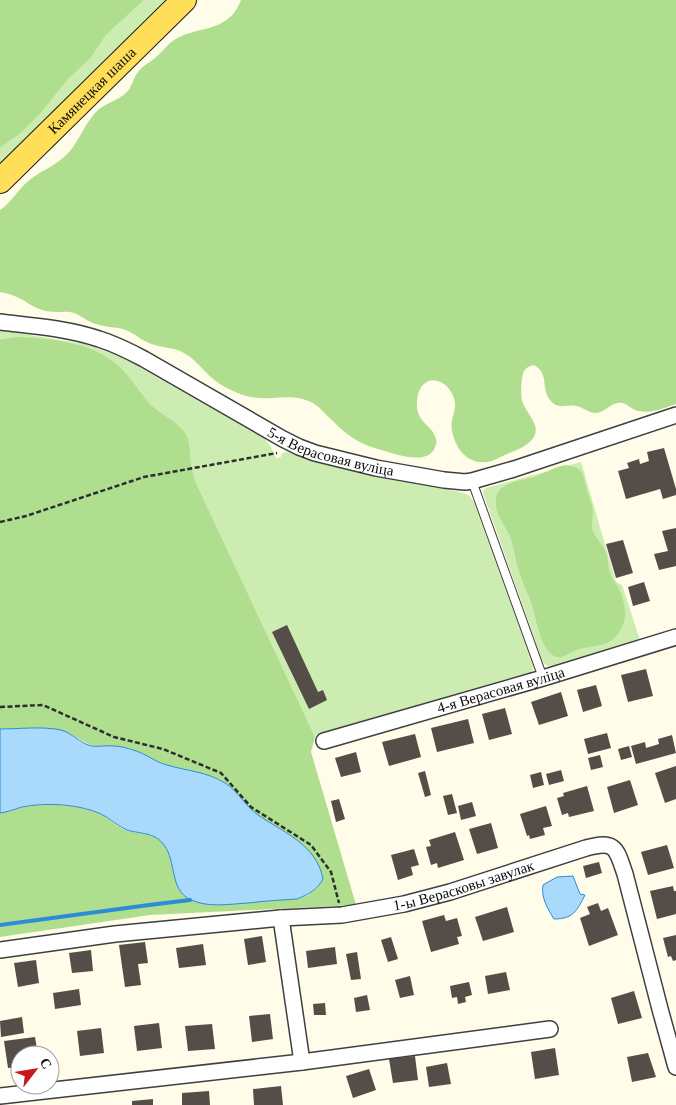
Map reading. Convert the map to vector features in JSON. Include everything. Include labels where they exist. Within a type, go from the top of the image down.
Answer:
[{"type":"main road","name":"Камянецкая шаша","points":[[0,181],[184,0]]},
{"type":"street","name":"5-я Верасовая вуліца","points":[[0,322],[74,332],[122,348],[283,439],[307,450],[394,472],[444,480],[472,481],[514,469],[676,415]]},
{"type":"street","name":"4-я Верасовая вуліца","points":[[324,741],[543,678],[676,637]]},
{"type":"street","name":"1-ы Верасковы завулак","points":[[0,950],[115,934],[281,918],[342,915],[404,904],[450,892],[598,845],[607,844],[614,848],[618,854],[625,874],[676,1067]]},
{"type":"street","points":[[281,918],[302,1062]]},
{"type":"street","points":[[0,1096],[302,1062],[550,1029]]},
{"type":"lane","points":[[472,481],[543,678]]},
{"type":"path","points":[[0,522],[26,516],[144,477],[277,454]]},
{"type":"path","points":[[0,708],[43,705],[114,737],[162,749],[221,773],[251,807],[311,845],[331,872],[342,915]]},
{"type":"green space","points":[[0,0],[144,0],[106,35],[90,59],[68,79],[41,113],[21,133],[0,148]]},
{"type":"green space","points":[[144,0],[168,0],[0,165],[0,148],[21,133],[41,113],[68,79],[90,59],[106,35]]},
{"type":"green space","points":[[241,0],[676,0],[676,404],[644,412],[618,403],[597,413],[576,406],[557,405],[551,401],[546,392],[542,373],[533,365],[524,371],[521,392],[523,403],[535,425],[536,431],[532,440],[522,447],[492,461],[477,462],[465,456],[454,438],[451,425],[455,403],[451,391],[442,383],[432,380],[426,382],[421,388],[417,398],[417,408],[421,419],[434,434],[436,444],[431,453],[425,457],[408,457],[358,441],[343,431],[316,405],[308,401],[283,397],[256,398],[240,394],[218,383],[192,358],[180,351],[149,343],[124,329],[93,323],[74,313],[42,310],[22,299],[0,292],[0,210],[31,179],[64,157],[73,147],[95,113],[127,92],[136,74],[169,44],[188,33],[218,25],[227,20],[235,12]]},
{"type":"green space","points":[[0,330],[84,344],[116,355],[265,439],[276,458],[281,457],[282,453],[287,452],[469,495],[474,502],[533,666],[532,673],[528,677],[315,737],[196,483],[191,467],[189,442],[183,429],[155,409],[122,369],[96,351],[66,342],[50,340],[0,339]]},
{"type":"green space","points":[[19,337],[61,341],[100,353],[122,369],[151,405],[183,429],[186,434],[190,445],[191,464],[196,483],[315,737],[311,752],[356,905],[150,915],[0,937],[0,813],[23,807],[63,805],[94,811],[105,816],[121,828],[155,837],[166,847],[171,857],[297,899],[308,895],[318,887],[303,845],[289,834],[257,815],[235,791],[217,778],[167,765],[113,746],[101,747],[90,745],[72,735],[50,729],[0,729],[0,339]]},
{"type":"green space","points":[[581,462],[616,582],[622,585],[640,640],[554,666],[548,666],[542,660],[483,493],[486,488]]},
{"type":"green space","points":[[565,465],[577,468],[583,475],[592,507],[592,528],[606,554],[610,573],[623,599],[625,614],[621,629],[613,639],[603,644],[579,649],[561,657],[549,652],[541,638],[533,608],[519,571],[511,539],[498,514],[496,497],[503,486],[509,483],[537,476]]},
{"type":"water","points":[[39,728],[61,730],[91,746],[119,746],[142,753],[163,764],[218,779],[230,786],[258,815],[306,848],[320,867],[323,879],[312,891],[297,899],[227,905],[205,904],[191,900],[179,890],[168,852],[160,841],[152,836],[127,830],[101,814],[73,806],[31,805],[0,813],[0,729]]},
{"type":"water","points":[[573,876],[580,894],[585,895],[574,913],[566,918],[554,919],[545,902],[543,885],[557,877]]},
{"type":"building","points":[[664,448],[676,495],[663,499],[660,489],[626,499],[618,471],[629,468],[627,463],[639,459],[640,464],[649,461],[647,452]]},
{"type":"building","points":[[676,528],[676,566],[659,570],[654,554],[668,551],[662,531]]},
{"type":"building","points":[[623,540],[633,573],[616,578],[606,544]]},
{"type":"building","points":[[644,582],[650,601],[633,606],[628,587]]},
{"type":"building","points":[[287,625],[318,692],[323,690],[327,700],[309,709],[272,632]]},
{"type":"building","points":[[646,669],[653,696],[628,702],[621,675]]},
{"type":"building","points":[[596,685],[602,706],[583,712],[577,690]]},
{"type":"building","points":[[561,692],[568,716],[539,725],[531,702]]},
{"type":"building","points":[[505,708],[512,734],[489,740],[482,714]]},
{"type":"building","points":[[468,719],[474,743],[437,752],[431,728]]},
{"type":"building","points":[[607,733],[611,748],[588,754],[584,739]]},
{"type":"building","points":[[415,734],[421,757],[389,766],[382,742]]},
{"type":"building","points":[[672,735],[676,753],[636,764],[631,746],[645,742],[646,748],[659,744],[658,739]]},
{"type":"building","points":[[629,746],[632,757],[621,760],[618,749]]},
{"type":"building","points":[[356,752],[361,772],[341,777],[335,758]]},
{"type":"building","points":[[600,755],[603,767],[591,770],[588,758]]},
{"type":"building","points":[[676,766],[676,799],[665,803],[655,773]]},
{"type":"building","points":[[561,770],[564,781],[549,785],[546,774]]},
{"type":"building","points":[[425,771],[431,795],[425,797],[418,773]]},
{"type":"building","points":[[541,772],[544,785],[533,788],[530,775]]},
{"type":"building","points":[[630,780],[638,805],[614,813],[607,787]]},
{"type":"building","points":[[587,786],[594,811],[569,817],[568,813],[562,815],[557,798],[564,796],[563,793]]},
{"type":"building","points":[[452,794],[457,813],[448,815],[443,796]]},
{"type":"building","points":[[339,799],[345,819],[336,822],[331,801]]},
{"type":"building","points":[[472,802],[476,816],[461,820],[458,806]]},
{"type":"building","points":[[546,806],[552,826],[543,828],[545,835],[530,839],[529,835],[527,836],[520,814]]},
{"type":"building","points":[[491,823],[498,848],[477,854],[469,829]]},
{"type":"building","points":[[455,832],[464,860],[438,868],[437,863],[431,865],[426,847],[431,846],[429,840]]},
{"type":"building","points":[[667,845],[674,868],[648,875],[641,852]]},
{"type":"building","points":[[414,849],[419,865],[411,867],[413,875],[398,880],[391,855]]},
{"type":"building","points":[[599,862],[602,873],[586,878],[583,866]]},
{"type":"building","points":[[673,886],[674,891],[676,891],[676,914],[657,919],[650,891]]},
{"type":"building","points":[[598,903],[601,911],[608,908],[618,935],[589,946],[580,918],[590,914],[587,907]]},
{"type":"building","points":[[507,907],[514,932],[483,941],[475,917]]},
{"type":"building","points":[[444,915],[446,921],[457,918],[462,936],[457,937],[459,944],[431,952],[422,921]]},
{"type":"building","points":[[676,935],[676,960],[673,961],[671,956],[668,957],[663,938]]},
{"type":"building","points":[[262,936],[266,962],[248,965],[244,939]]},
{"type":"building","points":[[391,937],[398,959],[388,962],[381,940]]},
{"type":"building","points":[[145,942],[148,963],[138,964],[141,985],[125,987],[119,945]]},
{"type":"building","points":[[203,944],[206,965],[179,968],[176,948]]},
{"type":"building","points":[[335,947],[337,964],[308,968],[306,951]]},
{"type":"building","points":[[91,950],[93,971],[72,973],[69,953]]},
{"type":"building","points":[[357,952],[361,979],[351,980],[346,954]]},
{"type":"building","points":[[36,960],[39,983],[18,987],[14,963]]},
{"type":"building","points":[[506,972],[510,990],[488,994],[485,976]]},
{"type":"building","points":[[410,976],[414,995],[400,998],[395,980]]},
{"type":"building","points":[[469,982],[472,995],[465,997],[466,1002],[458,1004],[457,997],[452,998],[450,986]]},
{"type":"building","points":[[79,989],[81,1005],[55,1009],[53,993]]},
{"type":"building","points":[[634,991],[642,1018],[618,1024],[611,998]]},
{"type":"building","points":[[367,995],[370,1010],[356,1012],[354,998]]},
{"type":"building","points":[[325,1003],[326,1015],[314,1015],[313,1004]]},
{"type":"building","points":[[270,1014],[273,1039],[252,1042],[249,1016]]},
{"type":"building","points":[[22,1017],[24,1033],[1,1037],[0,1021]]},
{"type":"building","points":[[159,1023],[162,1048],[137,1051],[134,1026]]},
{"type":"building","points":[[212,1024],[215,1049],[188,1051],[185,1026]]},
{"type":"building","points":[[101,1028],[104,1053],[80,1056],[77,1031]]},
{"type":"building","points":[[35,1037],[36,1045],[10,1045],[10,1068],[8,1068],[4,1041]]},
{"type":"building","points":[[555,1048],[559,1075],[535,1079],[531,1052]]},
{"type":"building","points":[[648,1053],[656,1077],[632,1082],[627,1057]]},
{"type":"building","points":[[415,1056],[418,1080],[393,1083],[389,1059]]},
{"type":"building","points":[[447,1063],[451,1084],[429,1087],[426,1067]]},
{"type":"building","points":[[369,1069],[376,1090],[353,1098],[346,1076]]},
{"type":"building","points":[[281,1086],[283,1105],[254,1105],[253,1089]]},
{"type":"building","points":[[209,1091],[210,1105],[182,1105],[182,1093]]},
{"type":"building","points":[[153,1099],[153,1105],[132,1105],[132,1101]]},
{"type":"waterway","points":[[0,925],[190,900]]}]
